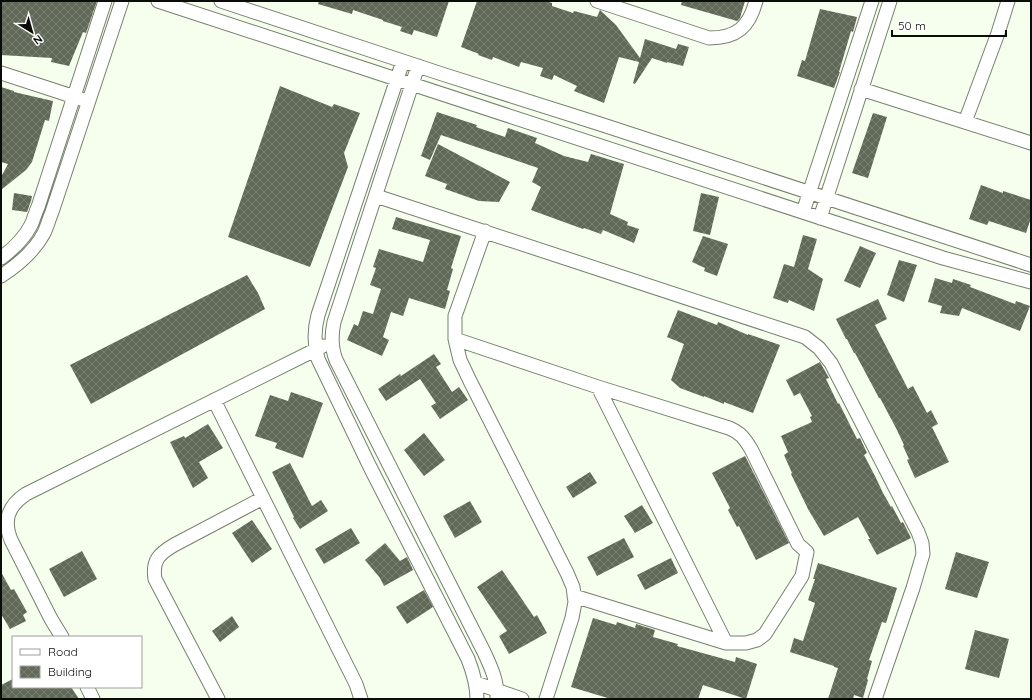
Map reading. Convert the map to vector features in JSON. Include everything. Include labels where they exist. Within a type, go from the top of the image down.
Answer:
[{"type":"street","points":[[1,258],[13,249],[23,238],[38,207],[105,1]]},
{"type":"street","points":[[1,276],[30,253],[44,234],[122,1]]},
{"type":"street","points":[[158,1],[943,258],[1031,282]]},
{"type":"street","points":[[221,1],[1031,265]]},
{"type":"street","points":[[597,1],[709,38],[721,38],[732,35],[741,29],[749,20],[754,10],[756,1]]},
{"type":"street","points":[[803,212],[872,1]]},
{"type":"street","points":[[820,218],[890,1]]},
{"type":"street","points":[[965,122],[998,34],[1008,1]]},
{"type":"street","points":[[403,61],[318,315],[314,338],[318,359],[370,467],[468,659],[476,683],[477,699]]},
{"type":"street","points":[[418,66],[334,322],[332,332],[333,351],[336,360],[484,652],[493,673],[497,695]]},
{"type":"street","points":[[1,73],[88,102]]},
{"type":"street","points":[[862,89],[1031,143]]},
{"type":"street","points":[[376,196],[805,337],[819,348],[831,363],[918,532],[922,543],[923,554],[913,588],[875,699]]},
{"type":"street","points":[[485,231],[455,316],[455,339],[460,360],[573,587],[575,602],[572,618],[546,699]]},
{"type":"street","points":[[455,339],[738,432],[745,438],[751,449],[798,544],[807,552],[802,576],[765,634],[757,640],[746,643],[726,643],[574,596]]},
{"type":"street","points":[[61,636],[51,619],[7,532],[8,514],[12,506],[26,494],[332,342]]},
{"type":"street","points":[[598,387],[726,643]]},
{"type":"street","points":[[214,400],[356,684],[361,699]]},
{"type":"street","points":[[218,699],[155,579],[154,570],[160,554],[174,545],[263,498]]},
{"type":"street","points":[[476,683],[497,695],[522,699]]},
{"type":"street","points":[[88,688],[93,699]]},
{"type":"building","points":[[1,1],[97,1],[86,33],[83,32],[69,66],[51,62],[52,58],[1,55]]},
{"type":"building","points":[[319,1],[449,1],[437,37],[414,30],[412,35],[400,31],[402,27],[383,20],[353,10],[352,14],[318,4]]},
{"type":"building","points":[[477,1],[546,1],[552,3],[552,6],[573,13],[574,11],[597,17],[600,10],[616,25],[640,58],[645,39],[676,49],[678,44],[689,47],[683,66],[652,58],[635,84],[633,83],[639,62],[619,57],[604,103],[574,91],[577,86],[554,75],[552,80],[540,76],[543,68],[521,62],[519,67],[493,57],[492,60],[461,47]]},
{"type":"building","points":[[682,1],[745,1],[740,18],[737,21],[681,5]]},
{"type":"building","points":[[820,9],[857,17],[853,32],[851,31],[834,88],[797,76],[802,60],[805,61]]},
{"type":"building","points":[[280,86],[332,107],[334,104],[360,113],[344,153],[348,167],[310,267],[228,237]]},
{"type":"building","points":[[1,87],[14,92],[53,101],[49,121],[45,120],[32,162],[26,170],[1,190],[1,177],[8,164],[1,162]]},
{"type":"building","points":[[437,112],[477,125],[476,127],[505,137],[508,128],[537,138],[535,143],[564,156],[588,162],[591,154],[624,164],[610,214],[628,222],[627,225],[639,229],[634,243],[603,230],[601,234],[584,228],[583,229],[531,210],[541,187],[532,182],[538,168],[441,135],[430,160],[421,156]]},
{"type":"building","points":[[873,113],[887,117],[868,178],[852,173]]},
{"type":"building","points":[[438,144],[510,182],[499,202],[479,201],[445,189],[447,184],[425,176]]},
{"type":"building","points":[[981,185],[1003,193],[1003,191],[1031,200],[1031,218],[1026,233],[989,221],[987,225],[969,219]]},
{"type":"building","points":[[14,193],[32,196],[27,212],[12,210]]},
{"type":"building","points":[[701,193],[719,197],[710,235],[693,231]]},
{"type":"building","points":[[396,217],[461,236],[451,268],[453,269],[447,290],[450,291],[445,309],[409,298],[403,316],[391,312],[383,337],[389,340],[382,356],[347,340],[354,324],[358,326],[363,311],[373,314],[381,289],[370,285],[376,268],[373,267],[379,249],[423,262],[430,240],[392,229]]},
{"type":"building","points":[[803,235],[817,239],[808,269],[823,279],[814,311],[789,300],[788,303],[773,298],[784,264],[794,267]]},
{"type":"building","points":[[703,236],[728,244],[717,276],[704,271],[705,268],[692,262]]},
{"type":"building","points":[[860,246],[876,253],[860,288],[844,281]]},
{"type":"building","points":[[899,260],[917,265],[904,302],[887,295]]},
{"type":"building","points":[[247,275],[258,293],[265,309],[91,404],[70,365]]},
{"type":"building","points":[[935,278],[952,283],[953,279],[1015,304],[1016,301],[1030,306],[1020,331],[962,308],[959,316],[940,313],[942,306],[928,302]]},
{"type":"building","points":[[878,299],[887,319],[875,325],[908,389],[913,386],[927,413],[931,410],[938,424],[932,427],[949,462],[915,478],[907,460],[909,459],[903,446],[904,445],[896,428],[836,319]]},
{"type":"building","points":[[678,310],[717,325],[718,322],[748,335],[780,345],[753,413],[680,388],[671,380],[684,344],[667,337]]},
{"type":"building","points":[[434,354],[441,364],[436,367],[452,392],[459,387],[468,400],[440,419],[431,406],[436,403],[420,379],[386,401],[378,389]]},
{"type":"building","points":[[820,362],[829,378],[826,379],[838,404],[839,403],[857,439],[860,438],[867,453],[864,455],[883,493],[901,523],[903,522],[911,538],[877,555],[858,517],[824,536],[808,509],[791,474],[792,473],[784,455],[788,452],[781,436],[812,422],[810,417],[812,416],[800,393],[794,396],[786,380]]},
{"type":"building","points":[[291,392],[323,403],[303,458],[275,448],[277,443],[255,436],[270,395],[288,401]]},
{"type":"building","points":[[208,424],[223,448],[199,462],[208,478],[193,488],[170,442],[184,436],[185,438]]},
{"type":"building","points":[[424,433],[445,460],[424,476],[404,450]]},
{"type":"building","points":[[745,456],[789,543],[756,560],[739,526],[737,527],[728,510],[730,508],[712,473]]},
{"type":"building","points":[[290,463],[312,506],[321,500],[328,511],[300,529],[293,518],[294,517],[272,472]]},
{"type":"building","points":[[590,472],[597,483],[573,498],[566,487]]},
{"type":"building","points":[[470,501],[482,522],[455,538],[443,516]]},
{"type":"building","points":[[642,505],[653,523],[635,533],[624,516]]},
{"type":"building","points":[[252,520],[272,549],[252,563],[232,533]]},
{"type":"building","points":[[351,528],[360,543],[324,564],[315,549]]},
{"type":"building","points":[[624,538],[634,557],[597,576],[587,557]]},
{"type":"building","points":[[385,543],[400,561],[407,557],[413,570],[384,586],[380,578],[365,560]]},
{"type":"building","points":[[82,551],[97,579],[64,597],[49,569]]},
{"type":"building","points":[[956,552],[989,562],[977,598],[945,589]]},
{"type":"building","points":[[671,558],[678,573],[645,590],[637,575]]},
{"type":"building","points":[[818,563],[897,588],[886,623],[882,622],[869,660],[872,661],[863,698],[854,695],[853,699],[828,699],[838,668],[790,652],[794,638],[803,641],[815,603],[808,600],[815,579],[813,579]]},
{"type":"building","points":[[502,570],[534,617],[537,615],[547,633],[509,654],[499,636],[507,631],[477,587]]},
{"type":"building","points":[[1,572],[11,590],[14,589],[27,612],[23,615],[26,621],[10,629],[1,614]]},
{"type":"building","points":[[424,590],[433,607],[407,624],[396,607]]},
{"type":"building","points":[[232,616],[239,627],[220,642],[212,631]]},
{"type":"building","points":[[593,618],[616,625],[617,622],[635,628],[636,624],[655,630],[653,637],[678,644],[677,646],[735,662],[736,657],[757,664],[746,699],[703,685],[698,699],[611,699],[571,687]]},
{"type":"building","points":[[975,630],[1009,639],[999,678],[965,669]]},
{"type":"building","points":[[12,680],[12,688],[72,688],[79,699],[1,699],[1,685]]}]
